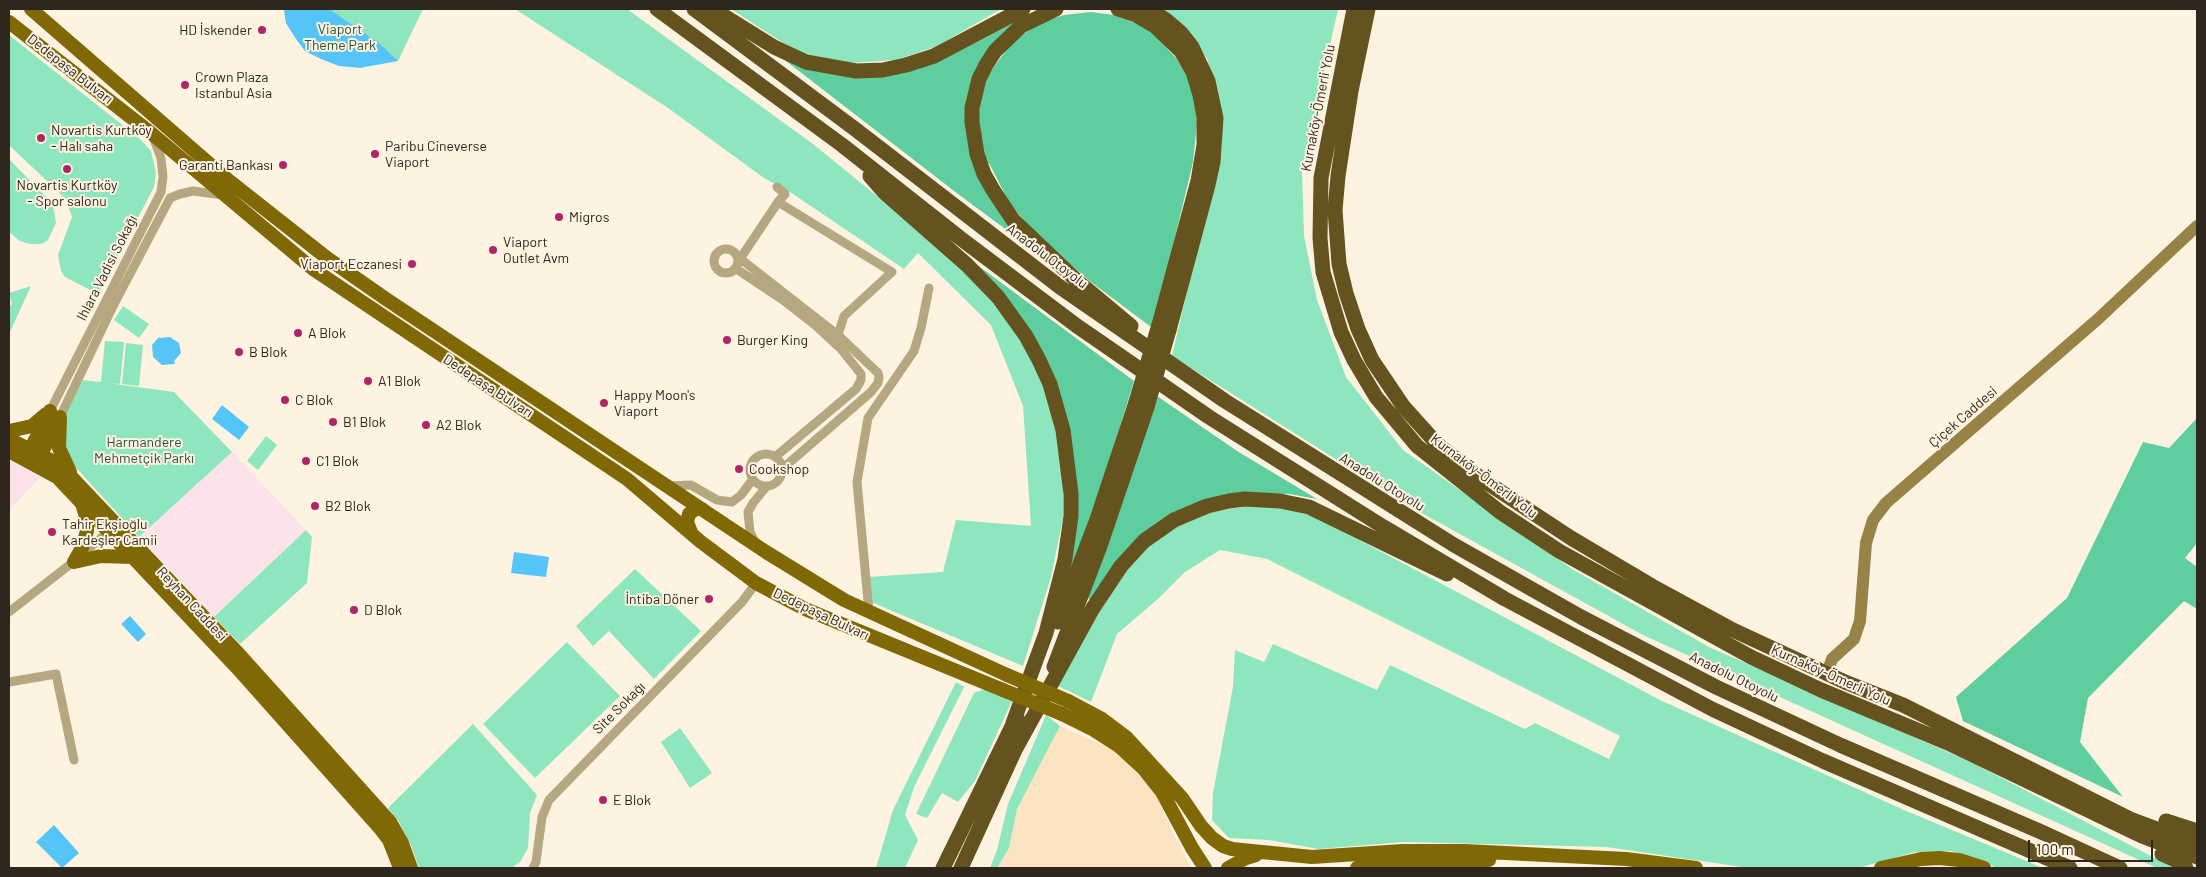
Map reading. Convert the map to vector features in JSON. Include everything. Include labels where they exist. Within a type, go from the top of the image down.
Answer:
[{"type":"highway","points":[[658,9],[842,145],[960,238],[1077,326],[1209,417],[1358,512],[1505,599],[1760,732],[1906,798],[2070,868]]},
{"type":"highway","name":"Anadolu Otoyolu","points":[[694,9],[855,129],[1060,287],[1225,401],[1316,460],[1454,545],[1638,647],[1716,687],[1832,742],[2120,868]]},
{"type":"highway","points":[[713,9],[774,47],[806,62],[856,71],[883,70],[934,56],[1023,9]]},
{"type":"highway","points":[[1056,9],[1021,26],[1007,38],[995,51],[979,79],[972,108],[972,122],[977,154],[984,174],[1003,207],[1040,248],[1180,370]]},
{"type":"highway","points":[[1118,9],[1136,15],[1155,26],[1181,51],[1193,72],[1204,118],[1204,145],[1198,181],[1164,328]]},
{"type":"highway","points":[[1030,726],[1100,546],[1208,185],[1213,162],[1216,118],[1208,81],[1192,48],[1181,33],[1149,9]]},
{"type":"highway","name":"Kurnaköy-Ömerli Yolu","points":[[1354,9],[1321,178],[1320,238],[1323,272],[1341,332],[1354,360],[1376,397],[1417,446],[1492,506],[1559,551],[1752,657],[1821,690],[1948,743],[2142,836],[2193,856]]},
{"type":"highway","name":"Kurnaköy-Ömerli Yolu","points":[[1368,9],[1351,91],[1338,176],[1335,210],[1336,240],[1339,264],[1346,293],[1358,329],[1372,360],[1403,406],[1438,445],[1468,468],[1571,538],[1652,586],[1733,630],[1827,673],[1904,705],[1956,730]]},
{"type":"highway","points":[[842,145],[884,192],[968,265],[998,297],[1026,336],[1039,360],[1057,405],[1065,437],[1070,471],[1071,516],[1069,538],[1061,579],[1046,633],[1013,723]]},
{"type":"highway","points":[[943,868],[1042,666],[1141,404]]},
{"type":"highway","points":[[961,868],[1015,750],[1030,726],[1093,608],[1121,566],[1144,541],[1164,526],[1186,514],[1207,506],[1230,501],[1262,499],[1309,508],[1367,534],[1416,561],[1505,599]]},
{"type":"highway","points":[[1956,730],[2024,757],[2138,811],[2197,831]]},
{"type":"highway","points":[[1956,730],[2130,819],[2193,856]]},
{"type":"main road","name":"Dedepaşa Bulvarı","points":[[31,9],[228,180],[327,258],[757,546],[844,600],[1068,701],[1102,719],[1126,737],[1182,798],[1201,826],[1223,846],[1232,849],[1282,855],[1331,857],[1429,850],[1597,857]]},
{"type":"main road","name":"Dedepaşa Bulvarı","points":[[9,22],[151,133],[313,269],[627,479],[690,532],[756,583],[797,605],[827,618],[1062,714],[1094,730],[1119,746],[1143,768],[1162,792],[1205,868]]},
{"type":"main road","points":[[9,431],[32,426],[55,414]]},
{"type":"main road","points":[[34,455],[55,414]]},
{"type":"main road","points":[[55,414],[59,448],[73,478]]},
{"type":"main road","name":"Reyhan Caddesi","points":[[9,439],[34,455],[60,465],[73,478],[113,528],[132,557],[355,791],[397,832],[411,868]]},
{"type":"main road","name":"Reyhan Caddesi","points":[[9,451],[34,455],[82,504],[113,528],[236,651],[355,791],[389,840],[400,868]]},
{"type":"main road","points":[[74,562],[82,548],[87,531],[87,520],[82,504]]},
{"type":"main road","points":[[690,532],[687,522],[689,514],[695,509],[702,509]]},
{"type":"main road","points":[[74,562],[101,556],[132,557]]},
{"type":"main road","points":[[827,618],[841,619],[846,615],[844,600]]},
{"type":"main road","points":[[1228,868],[1246,858],[1267,853]]},
{"type":"main road","points":[[1282,855],[1296,862],[1302,868]]},
{"type":"main road","points":[[1357,868],[1396,863],[1597,857],[1696,868]]},
{"type":"main road","points":[[1882,868],[1906,861],[1938,858],[1959,860],[1984,868]]},
{"type":"main road","points":[[1653,862],[1688,868]]},
{"type":"street","name":"Ihlara Vadisi Sokağı","points":[[55,414],[161,192],[163,177],[161,158],[151,133]]},
{"type":"street","points":[[777,187],[785,194],[739,258],[735,268],[728,273],[720,272],[714,265],[714,257],[719,250],[726,248],[733,251],[739,258],[838,335],[879,377],[876,386],[782,469]]},
{"type":"street","points":[[55,414],[170,198],[186,192],[200,191],[228,197]]},
{"type":"street","points":[[778,202],[892,272],[844,316],[838,335]]},
{"type":"street","name":"Çiçek Caddesi","points":[[1827,673],[1832,659],[1854,639],[1860,621],[1866,543],[1873,520],[1886,503],[2098,319],[2197,226]]},
{"type":"street","points":[[735,268],[773,293],[815,325],[841,349],[866,386],[876,386]]},
{"type":"street","points":[[869,612],[857,482],[868,418],[914,351],[929,288]]},
{"type":"street","points":[[774,456],[851,394],[866,369],[872,368]]},
{"type":"street","points":[[764,454],[774,456],[781,464],[782,469],[782,474],[776,483],[762,486],[753,479],[750,469],[755,459],[764,454]]},
{"type":"street","points":[[668,486],[691,485],[717,500],[732,502],[741,495],[753,479]]},
{"type":"street","points":[[757,546],[750,532],[748,512],[767,486]]},
{"type":"street","points":[[9,612],[74,562],[113,528]]},
{"type":"street","name":"Site Sokağı","points":[[533,868],[536,862],[542,817],[549,800],[742,602],[756,583]]},
{"type":"street","points":[[9,682],[56,674],[74,760]]},
{"type":"shaded area","points":[[232,452],[306,530],[214,617],[139,537]]},
{"type":"shaded area","points":[[9,460],[42,476],[9,510]]},
{"type":"shaded area","points":[[1060,726],[1114,750],[1139,769],[1157,796],[1191,868],[997,868],[1009,848],[1017,809]]},
{"type":"green space","name":"Viaport Theme Park","points":[[284,9],[423,9],[398,61],[339,66],[305,51],[286,23]]},
{"type":"green space","points":[[515,9],[627,9],[813,144],[958,262],[1006,315],[1037,367],[1053,408],[1063,467],[1063,518],[1051,577],[1023,666],[871,602],[868,577],[943,572],[956,520],[1031,526],[1023,406],[991,325],[918,253],[904,269],[790,192],[764,178],[668,108]]},
{"type":"green space","points":[[731,9],[1001,9],[937,46],[896,60],[850,63],[799,53]]},
{"type":"green space","points":[[1159,9],[1338,9],[1302,172],[1304,236],[1317,300],[1346,377],[1403,450],[1572,569],[1709,647],[1973,763],[2174,868],[2157,868],[1643,635],[1418,511],[1172,356],[1215,170],[1219,106],[1207,58],[1164,11]]},
{"type":"green space","points":[[1091,12],[1114,15],[1138,24],[1154,34],[1176,58],[1187,76],[1193,96],[1197,123],[1193,162],[1165,279],[1151,327],[1091,282],[1041,240],[1010,204],[989,163],[986,163],[978,122],[980,100],[988,75],[1007,49],[1020,36],[1042,22],[1064,15]]},
{"type":"green space","points":[[1021,16],[995,43],[968,132],[1027,245],[773,51],[863,75]]},
{"type":"green space","points":[[9,35],[140,139],[151,151],[156,173],[154,187],[98,294],[65,277],[61,271],[58,255],[72,217],[66,199],[9,145]]},
{"type":"green space","points":[[9,159],[50,201],[54,210],[56,223],[48,240],[42,244],[30,244],[20,241],[9,232],[9,178],[11,176],[9,174]]},
{"type":"green space","points":[[976,264],[1134,381],[1108,465],[1062,597],[1072,554],[1064,416]]},
{"type":"green space","points":[[31,286],[9,334],[9,307],[12,304],[9,293]]},
{"type":"green space","points":[[123,306],[149,324],[139,338],[114,320]]},
{"type":"green space","name":"Harmandere Mehmetçik Parkı","points":[[105,341],[124,342],[120,384],[108,383],[174,392],[232,452],[139,537],[71,462],[64,446],[64,417],[83,380],[101,382]]},
{"type":"green space","points":[[126,343],[143,345],[139,386],[122,384]]},
{"type":"green space","points":[[1157,396],[1237,451],[1317,499],[1289,494],[1244,493],[1193,505],[1090,600],[1088,598]]},
{"type":"green space","points":[[2197,418],[2197,543],[2185,558],[2197,567],[2197,609],[2184,601],[2088,698],[2080,742],[2123,797],[1963,721],[1956,697],[2067,598],[2143,442],[2169,448]]},
{"type":"green space","points":[[266,436],[277,445],[258,470],[247,461]]},
{"type":"green space","points":[[1252,506],[1283,508],[1316,517],[1660,700],[1904,810],[2043,868],[1996,868],[1984,861],[1951,851],[1915,852],[1858,868],[1748,868],[1607,847],[1404,842],[1318,849],[1269,840],[1229,838],[1212,820],[1213,793],[1233,687],[1235,650],[1264,662],[1273,644],[1377,690],[1390,665],[1525,729],[1535,723],[1609,759],[1620,736],[1267,559],[1220,550],[1185,572],[1159,598],[1117,634],[1091,702],[1058,686],[1106,596],[1137,555],[1181,521],[1205,512]]},
{"type":"green space","points":[[306,530],[312,537],[307,583],[240,644],[214,617]]},
{"type":"green space","points":[[635,569],[701,631],[654,679],[609,631],[593,646],[576,626]]},
{"type":"green space","points":[[567,642],[620,696],[535,778],[483,724]]},
{"type":"green space","points":[[956,682],[964,687],[914,787],[905,815],[918,840],[905,868],[876,868],[893,810]]},
{"type":"green space","points":[[985,689],[1012,701],[975,781],[958,802],[942,793],[927,818],[916,814],[974,693]]},
{"type":"green space","points":[[1046,715],[1060,726],[1017,809],[1009,848],[997,868],[990,868],[997,850],[1008,804]]},
{"type":"green space","points":[[473,724],[537,795],[530,813],[528,848],[520,862],[511,868],[419,868],[411,845],[399,822],[388,808]]},
{"type":"green space","points":[[680,728],[712,773],[690,788],[661,742]]},
{"type":"water","name":"Viaport Theme Park","points":[[284,9],[329,9],[379,43],[398,61],[360,68],[339,66],[321,59],[305,51],[296,39],[286,23]]},
{"type":"water","points":[[159,337],[170,337],[179,343],[181,353],[174,361],[175,364],[162,365],[153,357],[152,345]]},
{"type":"water","points":[[222,405],[249,427],[239,440],[212,419]]},
{"type":"water","points":[[514,552],[549,557],[546,577],[511,573]]},
{"type":"water","points":[[130,616],[146,634],[138,642],[121,624]]},
{"type":"water","points":[[54,825],[79,853],[62,868],[36,842]]},
{"type":"place","name":"HD İskender","points":[[262,30]]},
{"type":"place","name":"Crown Plaza Istanbul Asia","points":[[185,85]]},
{"type":"place","name":"Novartis Kurtköy - Halı saha","points":[[41,138]]},
{"type":"place","name":"Paribu Cineverse Viaport","points":[[375,154]]},
{"type":"place","name":"Garanti Bankası","points":[[283,165]]},
{"type":"place","name":"Novartis Kurtköy - Spor salonu","points":[[67,169]]},
{"type":"place","name":"Migros","points":[[559,217]]},
{"type":"place","name":"Viaport Outlet Avm","points":[[493,250]]},
{"type":"place","name":"Viaport Eczanesi","points":[[412,264]]},
{"type":"place","name":"A Blok","points":[[298,333]]},
{"type":"place","name":"Burger King","points":[[727,340]]},
{"type":"place","name":"B Blok","points":[[239,352]]},
{"type":"place","name":"A1 Blok","points":[[368,381]]},
{"type":"place","name":"C Blok","points":[[285,400]]},
{"type":"place","name":"Happy Moon's Viaport","points":[[604,403]]},
{"type":"place","name":"B1 Blok","points":[[333,422]]},
{"type":"place","name":"A2 Blok","points":[[426,425]]},
{"type":"place","name":"C1 Blok","points":[[306,461]]},
{"type":"place","name":"Cookshop","points":[[739,469]]},
{"type":"place","name":"B2 Blok","points":[[315,506]]},
{"type":"place","name":"Tahir Ekşioğlu Kardeşler Camii","points":[[52,532]]},
{"type":"place","name":"İntiba Döner","points":[[709,599]]},
{"type":"place","name":"D Blok","points":[[354,610]]},
{"type":"place","name":"E Blok","points":[[603,800]]}]
